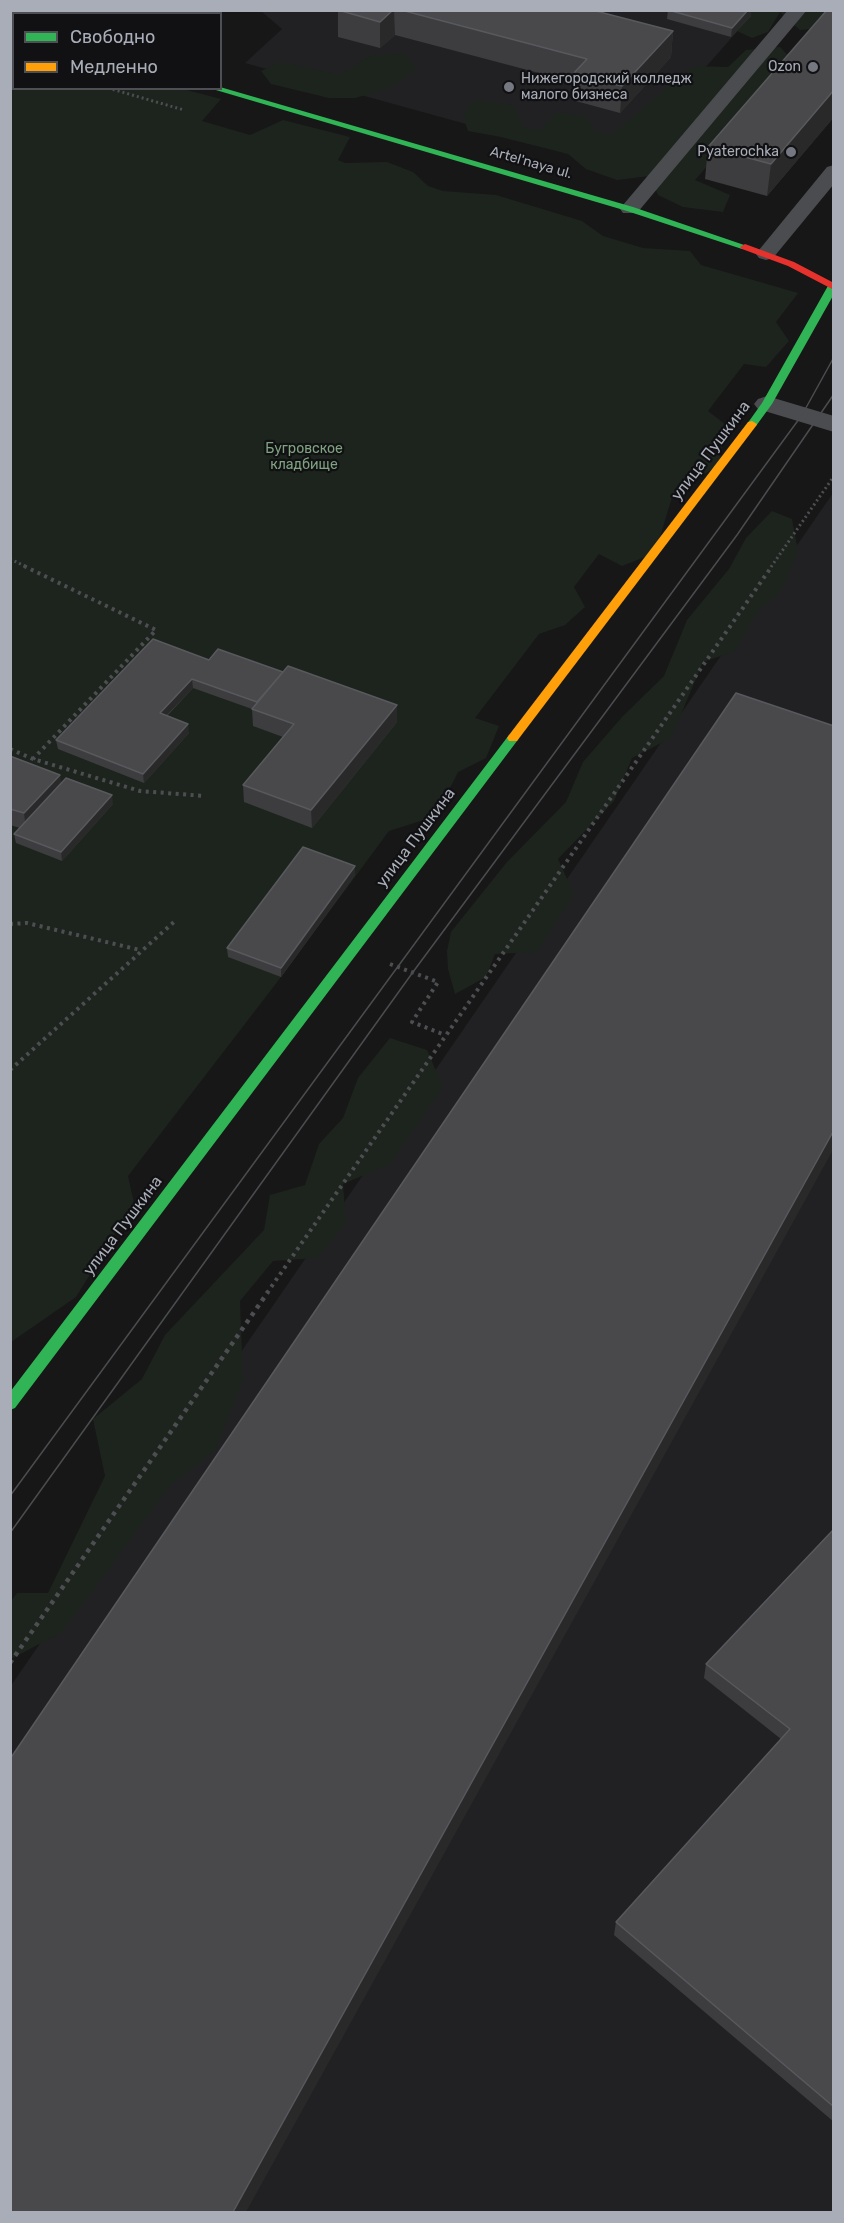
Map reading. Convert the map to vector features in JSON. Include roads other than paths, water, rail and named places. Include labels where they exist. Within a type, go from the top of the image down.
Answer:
[{"type":"street","name":"Artel'naya ul.","points":[[220,90],[630,209],[766,254],[833,286]]},
{"type":"street","name":"улица Пушкина","points":[[10,1404],[767,404],[833,286]]},
{"type":"street","points":[[767,404],[834,424]]},
{"type":"lane","points":[[630,209],[798,10]]},
{"type":"lane","points":[[766,254],[834,171]]},
{"type":"tram line","points":[[10,1496],[802,415],[834,357]]},
{"type":"tram line","points":[[10,1533],[413,972],[737,535],[834,394]]},
{"type":"place","name":"Ozon","points":[[813,67]]},
{"type":"place","name":"Нижегородский колледж малого бизнеса","points":[[509,87]]},
{"type":"place","name":"Pyaterochka","points":[[791,152]]},
{"type":"park label","name":"Бугровское кладбище","points":[[304,457]]}]
